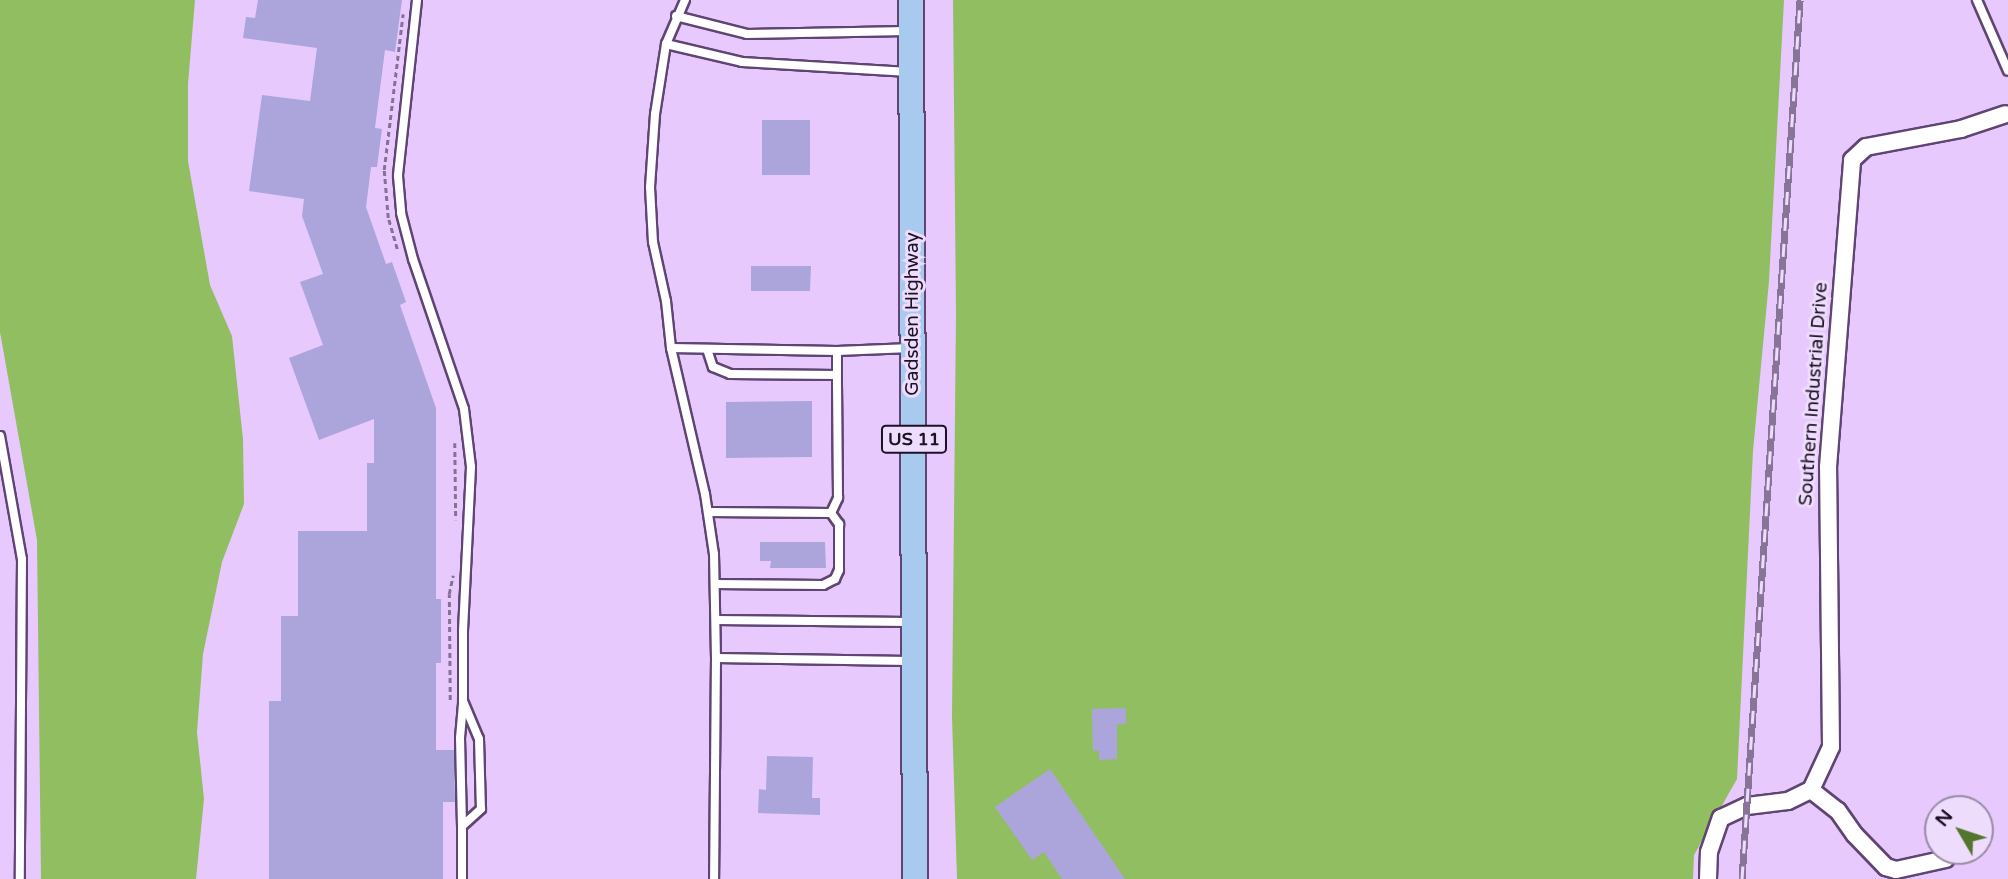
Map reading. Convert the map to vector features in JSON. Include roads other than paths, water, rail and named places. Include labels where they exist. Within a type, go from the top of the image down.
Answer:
[{"type":"main road","name":"Gadsden Highway","points":[[911,0],[916,622],[915,879]]},
{"type":"street","name":"Southern Industrial Drive","points":[[1811,790],[1831,747],[1828,467],[1852,160],[1866,147],[1961,129],[2007,112]]},
{"type":"street","points":[[1708,879],[1709,852],[1721,818],[1742,807],[1788,801],[1811,790],[1839,811],[1855,835],[1886,867],[1896,870],[1924,864]]},
{"type":"lane","points":[[417,0],[397,176],[406,234],[455,376],[468,426],[471,467],[463,607],[463,701],[460,738],[462,879]]},
{"type":"lane","points":[[685,0],[666,44],[655,114],[650,187],[653,242],[666,301],[671,348],[708,512],[715,584],[714,879]]},
{"type":"lane","points":[[1977,0],[2008,71]]},
{"type":"lane","points":[[676,16],[747,34],[910,31]]},
{"type":"lane","points":[[666,44],[741,62],[911,72]]},
{"type":"lane","points":[[671,348],[837,351],[914,348]]},
{"type":"lane","points":[[707,349],[717,371],[837,375]]},
{"type":"lane","points":[[831,513],[838,498],[837,351]]},
{"type":"lane","points":[[0,436],[22,559],[20,879]]},
{"type":"lane","points":[[708,512],[831,513]]},
{"type":"lane","points":[[715,584],[823,585],[835,579],[839,570],[839,524],[831,513]]},
{"type":"lane","points":[[716,620],[916,622]]},
{"type":"lane","points":[[716,658],[915,661]]},
{"type":"lane","points":[[462,826],[481,809],[479,739],[463,701]]},
{"type":"railway","points":[[1742,879],[1800,0]]}]
